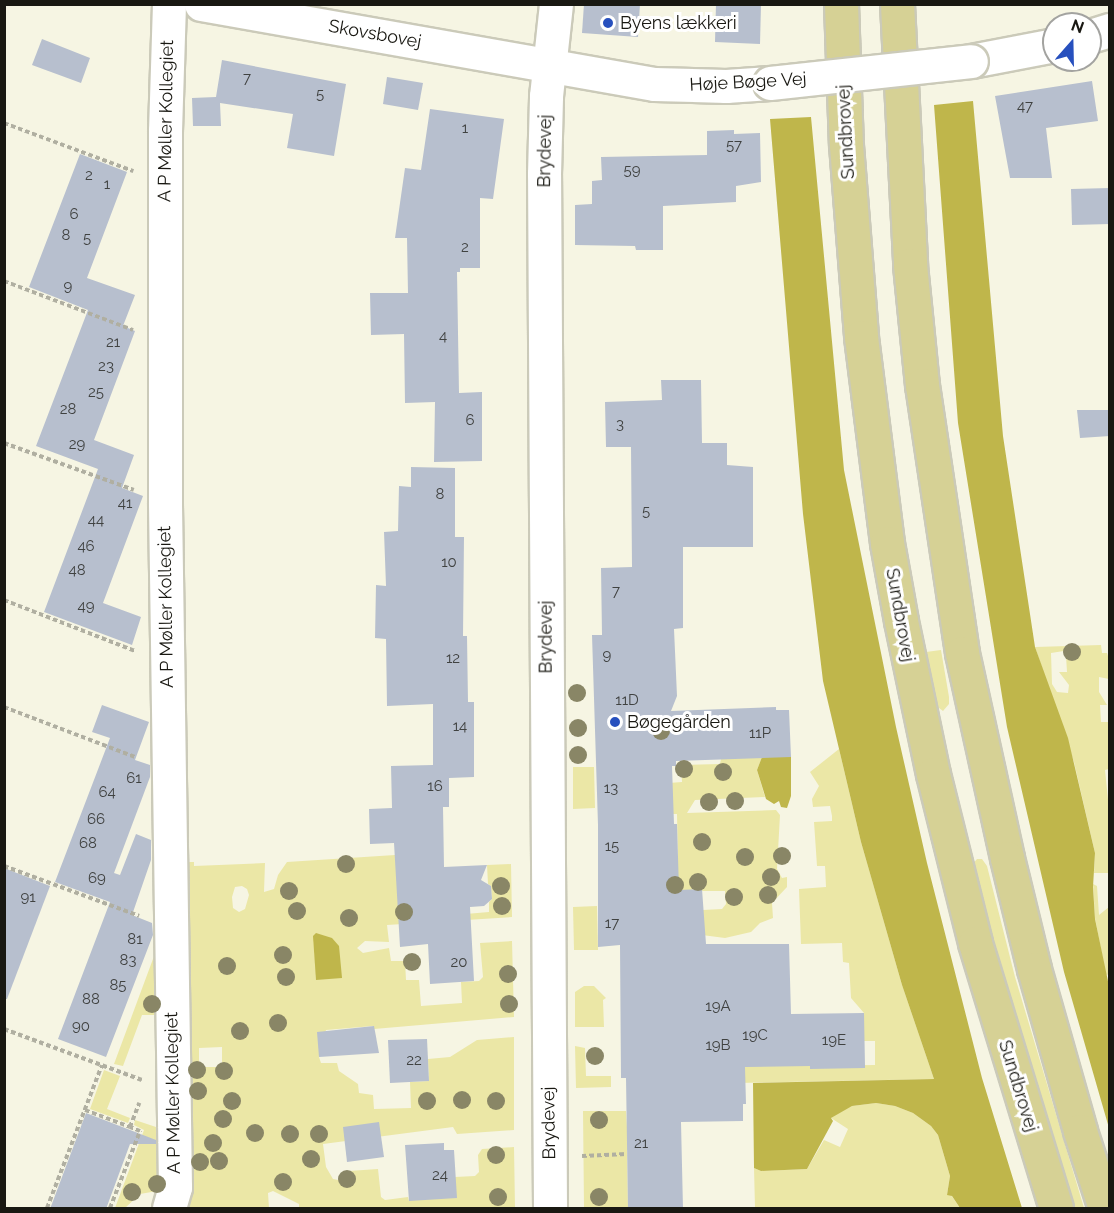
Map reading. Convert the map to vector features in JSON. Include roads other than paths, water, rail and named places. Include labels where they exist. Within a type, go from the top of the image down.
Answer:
[{"type":"main road","name":"Sundbrovej","points":[[841,4],[846,145],[861,337],[881,496],[900,621],[938,795],[975,944],[1056,1209]]},
{"type":"main road","points":[[897,4],[904,184],[911,276],[939,508],[962,653],[1006,858],[1034,969],[1080,1131],[1105,1209]]},
{"type":"street","name":"A P Møller Kollegiet","points":[[169,4],[165,183],[165,502],[172,928],[154,1084],[174,1187],[169,1209]]},
{"type":"street","name":"Skovsbovej","points":[[201,4],[550,66]]},
{"type":"street","name":"Brydevej","points":[[550,1209],[544,174],[546,96],[556,4]]},
{"type":"street","name":"Høje Bøge Vej","points":[[550,66],[654,84],[726,86],[971,61],[1042,47]]},
{"type":"place","name":"Byens lækkeri","points":[[608,23]]},
{"type":"place","name":"Bøgegården","points":[[615,722]]}]
